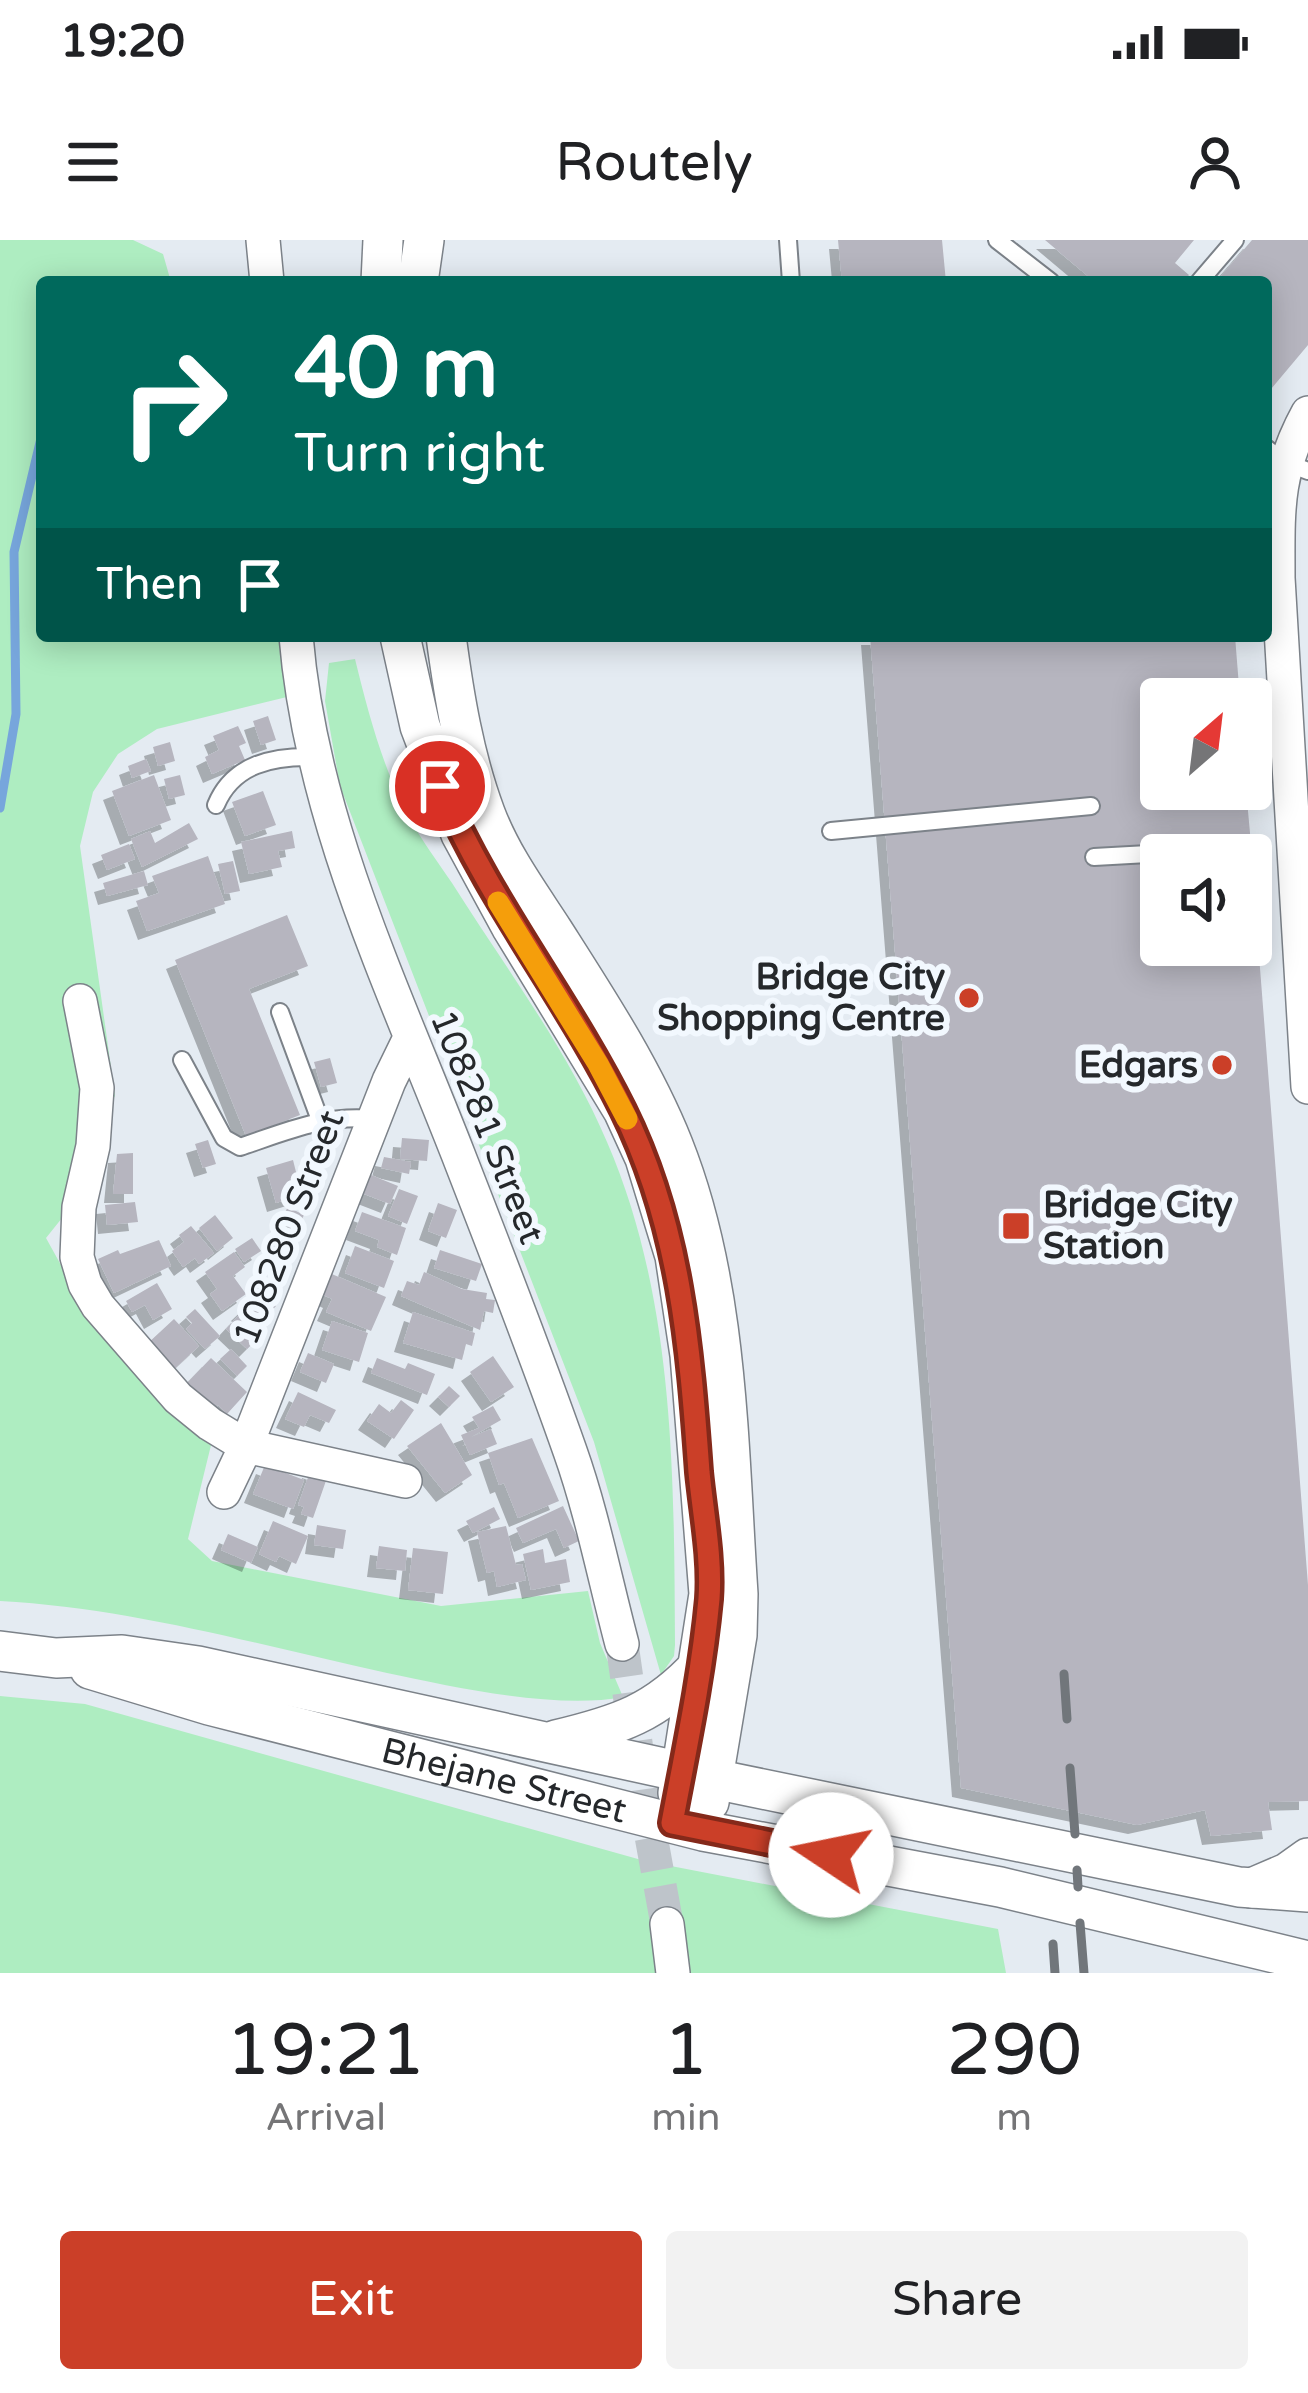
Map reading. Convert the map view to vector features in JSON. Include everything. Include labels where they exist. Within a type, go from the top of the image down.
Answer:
[{"type":"street","points":[[263,240],[266,276]]},
{"type":"street","points":[[381,276],[383,240]]},
{"type":"street","points":[[419,276],[424,240]]},
{"type":"street","points":[[1308,412],[1286,460],[1278,503],[1278,578],[1308,1087]]},
{"type":"street","name":"108281 Street","points":[[297,642],[313,757],[340,848],[409,1040],[455,1147],[572,1455],[622,1643]]},
{"type":"street","points":[[401,642],[420,726],[461,834],[615,1095],[662,1207],[675,1256],[690,1354],[709,1594],[700,1665],[698,1775]]},
{"type":"street","points":[[447,642],[462,732],[486,815],[652,1097],[704,1242],[719,1342],[737,1635],[688,1827]]},
{"type":"street","points":[[80,1001],[97,1088],[93,1145],[76,1235],[85,1283],[139,1356],[209,1424],[246,1446],[405,1481]]},
{"type":"street","name":"108280 Street","points":[[224,1492],[409,1040]]},
{"type":"street","name":"Bhejane Street","points":[[0,1651],[56,1658],[122,1655],[198,1666],[698,1775],[1252,1888],[1308,1892]]},
{"type":"street","name":"Bhejane Street","points":[[56,1658],[209,1705],[688,1827],[1000,1887],[1308,1961]]},
{"type":"street","points":[[551,1741],[623,1722],[656,1706],[700,1665]]},
{"type":"street","points":[[1252,1888],[1288,1873],[1308,1858]]},
{"type":"street","points":[[667,1924],[673,1973]]},
{"type":"lane","points":[[788,240],[791,276]]},
{"type":"lane","points":[[997,240],[1044,276]]},
{"type":"lane","points":[[1203,276],[1235,240]]},
{"type":"lane","points":[[217,805],[230,781],[252,766],[277,758],[313,757]]},
{"type":"lane","points":[[831,831],[1091,806]]},
{"type":"lane","points":[[1094,857],[1140,854]]},
{"type":"lane","points":[[280,1012],[320,1120]]},
{"type":"lane","points":[[182,1060],[224,1138],[240,1147],[320,1120],[373,1119]]},
{"type":"green space","points":[[0,240],[133,240],[163,254],[169,276],[36,276],[36,642],[282,642],[291,696],[157,729],[118,754],[93,792],[80,846],[115,1096],[80,1152],[62,1218],[46,1238],[88,1314],[213,1437],[188,1539],[212,1561],[441,1606],[588,1591],[600,1643],[623,1697],[568,1701],[505,1695],[146,1619],[0,1601]]},
{"type":"green space","points":[[355,659],[383,757],[407,814],[574,1075],[607,1142],[629,1202],[658,1326],[671,1453],[675,1645],[674,1656],[661,1675],[594,1442],[340,786],[325,701],[329,663]]},
{"type":"green space","points":[[0,1696],[85,1704],[645,1861],[998,1929],[1006,1973],[0,1973]]},
{"type":"building","points":[[838,240],[942,240],[945,276],[841,276]]},
{"type":"building","points":[[1045,240],[1194,240],[1175,263],[1188,276],[1088,276]]},
{"type":"building","points":[[1252,240],[1308,240],[1308,345],[1272,388],[1272,276],[1221,276]]},
{"type":"building","points":[[870,642],[1235,642],[1238,678],[1140,678],[1140,810],[1248,810],[1250,834],[1140,834],[1140,966],[1260,966],[1308,1585],[1308,1801],[1268,1802],[1272,1830],[1211,1836],[1205,1810],[1137,1825],[961,1788]]},
{"type":"building","points":[[268,716],[276,740],[261,745],[253,721]]},
{"type":"building","points":[[238,726],[246,743],[239,746],[245,760],[212,774],[205,757],[219,750],[213,736]]},
{"type":"building","points":[[170,742],[175,761],[158,766],[153,747]]},
{"type":"building","points":[[146,759],[151,771],[132,778],[128,766]]},
{"type":"building","points":[[154,775],[171,820],[129,836],[112,791]]},
{"type":"building","points":[[180,775],[185,795],[169,799],[164,779]]},
{"type":"building","points":[[263,791],[276,825],[245,836],[232,802]]},
{"type":"building","points":[[189,823],[198,839],[142,867],[131,839],[150,831],[155,843]]},
{"type":"building","points":[[292,831],[295,848],[278,851],[282,867],[249,874],[241,842]]},
{"type":"building","points":[[129,844],[135,859],[107,870],[101,855]]},
{"type":"building","points":[[208,856],[225,904],[147,931],[136,901],[159,893],[152,876]]},
{"type":"building","points":[[233,861],[240,891],[225,894],[218,864]]},
{"type":"building","points":[[144,871],[148,885],[107,896],[103,883]]},
{"type":"building","points":[[287,915],[308,966],[249,989],[300,1115],[246,1136],[175,960]]},
{"type":"building","points":[[330,1058],[337,1083],[321,1087],[314,1062]]},
{"type":"building","points":[[402,1138],[429,1140],[427,1161],[400,1159]]},
{"type":"building","points":[[208,1140],[216,1164],[203,1168],[195,1144]]},
{"type":"building","points":[[133,1153],[133,1194],[113,1194],[117,1154]]},
{"type":"building","points":[[384,1157],[411,1162],[409,1174],[381,1168]]},
{"type":"building","points":[[293,1160],[297,1176],[305,1173],[311,1192],[276,1203],[266,1168]]},
{"type":"building","points":[[366,1173],[398,1186],[390,1204],[359,1192]]},
{"type":"building","points":[[399,1189],[418,1196],[407,1224],[388,1216]]},
{"type":"building","points":[[135,1202],[138,1222],[107,1225],[105,1205]]},
{"type":"building","points":[[438,1203],[457,1210],[446,1238],[428,1231]]},
{"type":"building","points":[[288,1207],[304,1215],[296,1231],[279,1222]]},
{"type":"building","points":[[362,1212],[406,1228],[397,1255],[377,1247],[379,1240],[355,1231]]},
{"type":"building","points":[[215,1215],[233,1238],[217,1251],[199,1228]]},
{"type":"building","points":[[191,1226],[214,1253],[199,1264],[195,1258],[183,1267],[172,1251],[184,1242],[179,1235]]},
{"type":"building","points":[[252,1238],[261,1251],[244,1262],[235,1249]]},
{"type":"building","points":[[159,1240],[171,1266],[114,1293],[98,1259]]},
{"type":"building","points":[[355,1246],[394,1261],[384,1288],[345,1273]]},
{"type":"building","points":[[440,1250],[482,1264],[476,1281],[434,1268]]},
{"type":"building","points":[[234,1252],[245,1267],[233,1276],[246,1294],[222,1311],[210,1294],[217,1289],[205,1272]]},
{"type":"building","points":[[327,1272],[386,1297],[371,1331],[326,1312],[332,1299],[319,1293]]},
{"type":"building","points":[[424,1272],[495,1300],[493,1313],[484,1311],[480,1330],[401,1296],[407,1281],[419,1285]]},
{"type":"building","points":[[157,1283],[172,1309],[153,1320],[145,1305],[132,1312],[126,1301]]},
{"type":"building","points":[[261,1292],[276,1306],[256,1327],[240,1312]]},
{"type":"building","points":[[195,1309],[220,1336],[205,1349],[186,1329],[192,1323],[186,1317]]},
{"type":"building","points":[[413,1312],[475,1333],[462,1360],[403,1343]]},
{"type":"building","points":[[240,1314],[261,1335],[247,1349],[226,1329]]},
{"type":"building","points":[[174,1319],[199,1346],[171,1372],[146,1345]]},
{"type":"building","points":[[332,1321],[368,1333],[359,1362],[322,1350]]},
{"type":"building","points":[[231,1349],[247,1366],[237,1376],[220,1359]]},
{"type":"building","points":[[308,1353],[334,1364],[326,1383],[300,1372]]},
{"type":"building","points":[[493,1356],[514,1387],[491,1402],[470,1372]]},
{"type":"building","points":[[211,1358],[247,1392],[227,1414],[187,1383]]},
{"type":"building","points":[[377,1358],[435,1374],[427,1395],[371,1373]]},
{"type":"building","points":[[449,1386],[460,1396],[449,1407],[438,1397]]},
{"type":"building","points":[[298,1392],[336,1410],[329,1423],[310,1415],[304,1427],[285,1419]]},
{"type":"building","points":[[401,1400],[414,1410],[394,1439],[367,1421],[379,1404],[391,1413]]},
{"type":"building","points":[[493,1406],[501,1420],[471,1437],[491,1429],[497,1444],[470,1455],[461,1435],[479,1428],[472,1417]]},
{"type":"building","points":[[441,1423],[472,1475],[445,1493],[407,1446]]},
{"type":"building","points":[[532,1438],[559,1501],[518,1518],[488,1453]]},
{"type":"building","points":[[265,1465],[304,1480],[293,1509],[253,1494]]},
{"type":"building","points":[[311,1469],[328,1475],[313,1518],[301,1514],[304,1507],[298,1505]]},
{"type":"building","points":[[563,1506],[579,1541],[564,1548],[556,1529],[523,1543],[516,1528]]},
{"type":"building","points":[[494,1507],[500,1519],[473,1533],[466,1521]]},
{"type":"building","points":[[273,1521],[308,1536],[296,1564],[259,1554]]},
{"type":"building","points":[[317,1525],[346,1530],[343,1549],[314,1545]]},
{"type":"building","points":[[506,1526],[516,1565],[522,1564],[526,1580],[497,1587],[494,1571],[487,1573],[477,1532]]},
{"type":"building","points":[[228,1534],[258,1547],[251,1563],[221,1550]]},
{"type":"building","points":[[379,1546],[407,1550],[405,1571],[376,1568]]},
{"type":"building","points":[[413,1548],[448,1552],[443,1594],[408,1590]]},
{"type":"building","points":[[543,1549],[545,1563],[566,1559],[570,1582],[531,1590],[523,1554]]},
{"type":"waterway","points":[[0,808],[16,714],[14,552],[36,459]]},
{"type":"tunnel","points":[[622,1644],[667,1924]]},
{"type":"railway","points":[[1064,1674],[1067,1719]]},
{"type":"railway","points":[[1070,1768],[1075,1834]]},
{"type":"railway","points":[[1077,1870],[1078,1887]]},
{"type":"railway","points":[[1080,1923],[1084,1973]]},
{"type":"railway","points":[[1053,1944],[1055,1973]]},
{"type":"slow traffic","points":[[498,902],[627,1119]]},
{"type":"place","name":"Bridge City Shopping Centre","points":[[969,998]]},
{"type":"place","name":"Edgars","points":[[1222,1065]]},
{"type":"place","name":"Bridge City Station","points":[[1016,1226]]},
{"type":"route","points":[[440,786],[512,926],[623,1111],[645,1158],[675,1256],[690,1354],[709,1594],[672,1823],[831,1855]]}]
